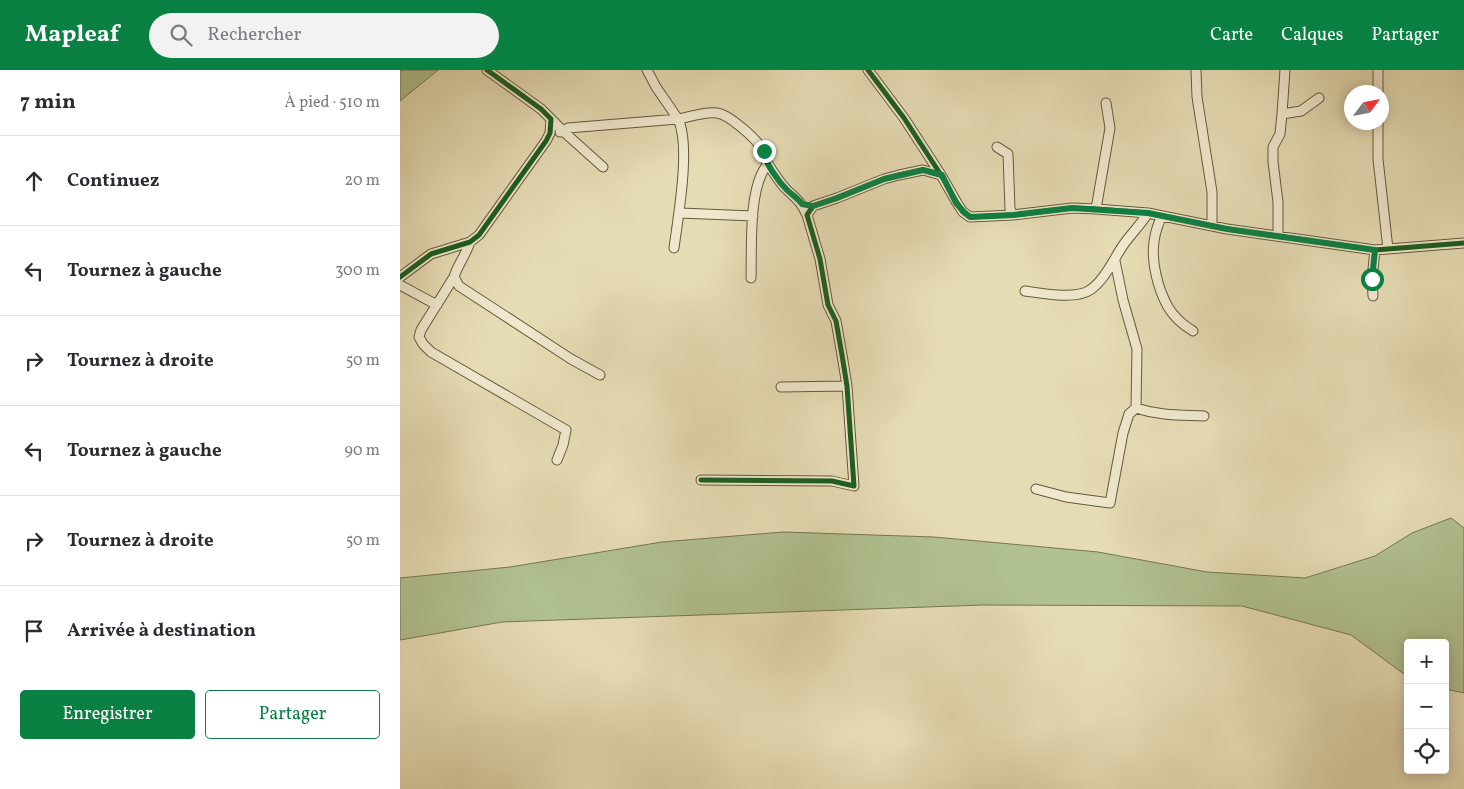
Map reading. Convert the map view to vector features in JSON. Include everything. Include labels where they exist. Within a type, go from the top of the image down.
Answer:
[{"type":"street","points":[[487,70],[541,109],[603,167]]},
{"type":"street","points":[[647,70],[681,125],[683,144],[680,213],[674,248]]},
{"type":"street","points":[[868,70],[904,118],[942,175],[956,203],[970,217],[1013,215],[1072,208],[1096,209],[1148,213],[1212,226],[1375,250],[1464,243]]},
{"type":"street","points":[[1196,70],[1197,97],[1212,192],[1212,226]]},
{"type":"street","points":[[1278,236],[1278,202],[1273,162],[1274,148],[1280,134],[1285,70]]},
{"type":"street","points":[[1378,70],[1378,85]]},
{"type":"street","points":[[1282,114],[1300,111],[1319,98]]},
{"type":"street","points":[[1096,209],[1110,128],[1106,103]]},
{"type":"street","points":[[550,133],[564,132],[568,128],[678,119],[716,113],[726,116],[764,151],[764,159],[786,190],[802,204],[807,215],[820,258],[828,305],[836,321],[847,386],[854,486],[832,481],[701,480]]},
{"type":"street","points":[[400,277],[431,254],[470,242],[480,234],[550,133],[551,118]]},
{"type":"street","points":[[1378,130],[1378,158],[1388,250]]},
{"type":"street","points":[[997,147],[1008,154],[1010,209],[1013,215]]},
{"type":"street","points":[[923,170],[930,157]]},
{"type":"street","points":[[751,278],[756,186],[762,170],[768,164]]},
{"type":"street","points":[[802,204],[813,206],[884,179],[923,170],[942,175]]},
{"type":"street","points":[[807,215],[813,206]]},
{"type":"street","points":[[680,213],[753,216]]},
{"type":"street","points":[[1025,291],[1056,294],[1084,292],[1093,287],[1115,261],[1124,244],[1148,213]]},
{"type":"street","points":[[1162,216],[1153,244],[1160,286],[1168,307],[1181,323],[1193,331]]},
{"type":"street","points":[[470,242],[454,277],[421,330],[419,337],[431,352],[566,430],[557,460]]},
{"type":"street","points":[[1373,296],[1372,279],[1375,250]]},
{"type":"street","points":[[1036,489],[1066,497],[1110,504],[1123,433],[1129,414],[1136,408],[1137,349],[1123,300],[1115,261]]},
{"type":"street","points":[[454,277],[459,286],[471,295],[493,307],[571,359],[600,375]]},
{"type":"street","points":[[400,284],[437,305]]},
{"type":"street","points":[[781,387],[847,386]]},
{"type":"street","points":[[1136,408],[1168,416],[1204,416]]},
{"type":"green space","points":[[400,70],[438,70],[400,101]]},
{"type":"green space","points":[[1451,518],[1464,528],[1464,693],[1449,690],[1449,639],[1404,639],[1404,674],[1351,635],[1242,606],[983,605],[502,622],[400,640],[400,578],[510,567],[662,542],[783,532],[934,537],[1098,552],[1207,572],[1305,578],[1375,556],[1412,533]]},
{"type":"cycle path","points":[[400,277],[431,254],[470,242],[479,235],[550,133],[551,119],[541,109],[487,70]]},
{"type":"cycle path","points":[[868,70],[904,118],[963,212],[970,217],[1013,215],[1072,208],[1096,209],[1148,213],[1227,229],[1375,250],[1464,243]]},
{"type":"cycle path","points":[[701,480],[832,481],[854,486],[847,386],[842,355],[836,321],[828,305],[820,259],[807,215],[813,206],[884,179],[923,170],[941,175]]},
{"type":"route","points":[[764,151],[764,159],[786,190],[802,204],[813,206],[884,179],[923,170],[942,175],[956,203],[970,217],[1013,215],[1072,208],[1148,213],[1227,229],[1375,250],[1372,279]]}]
